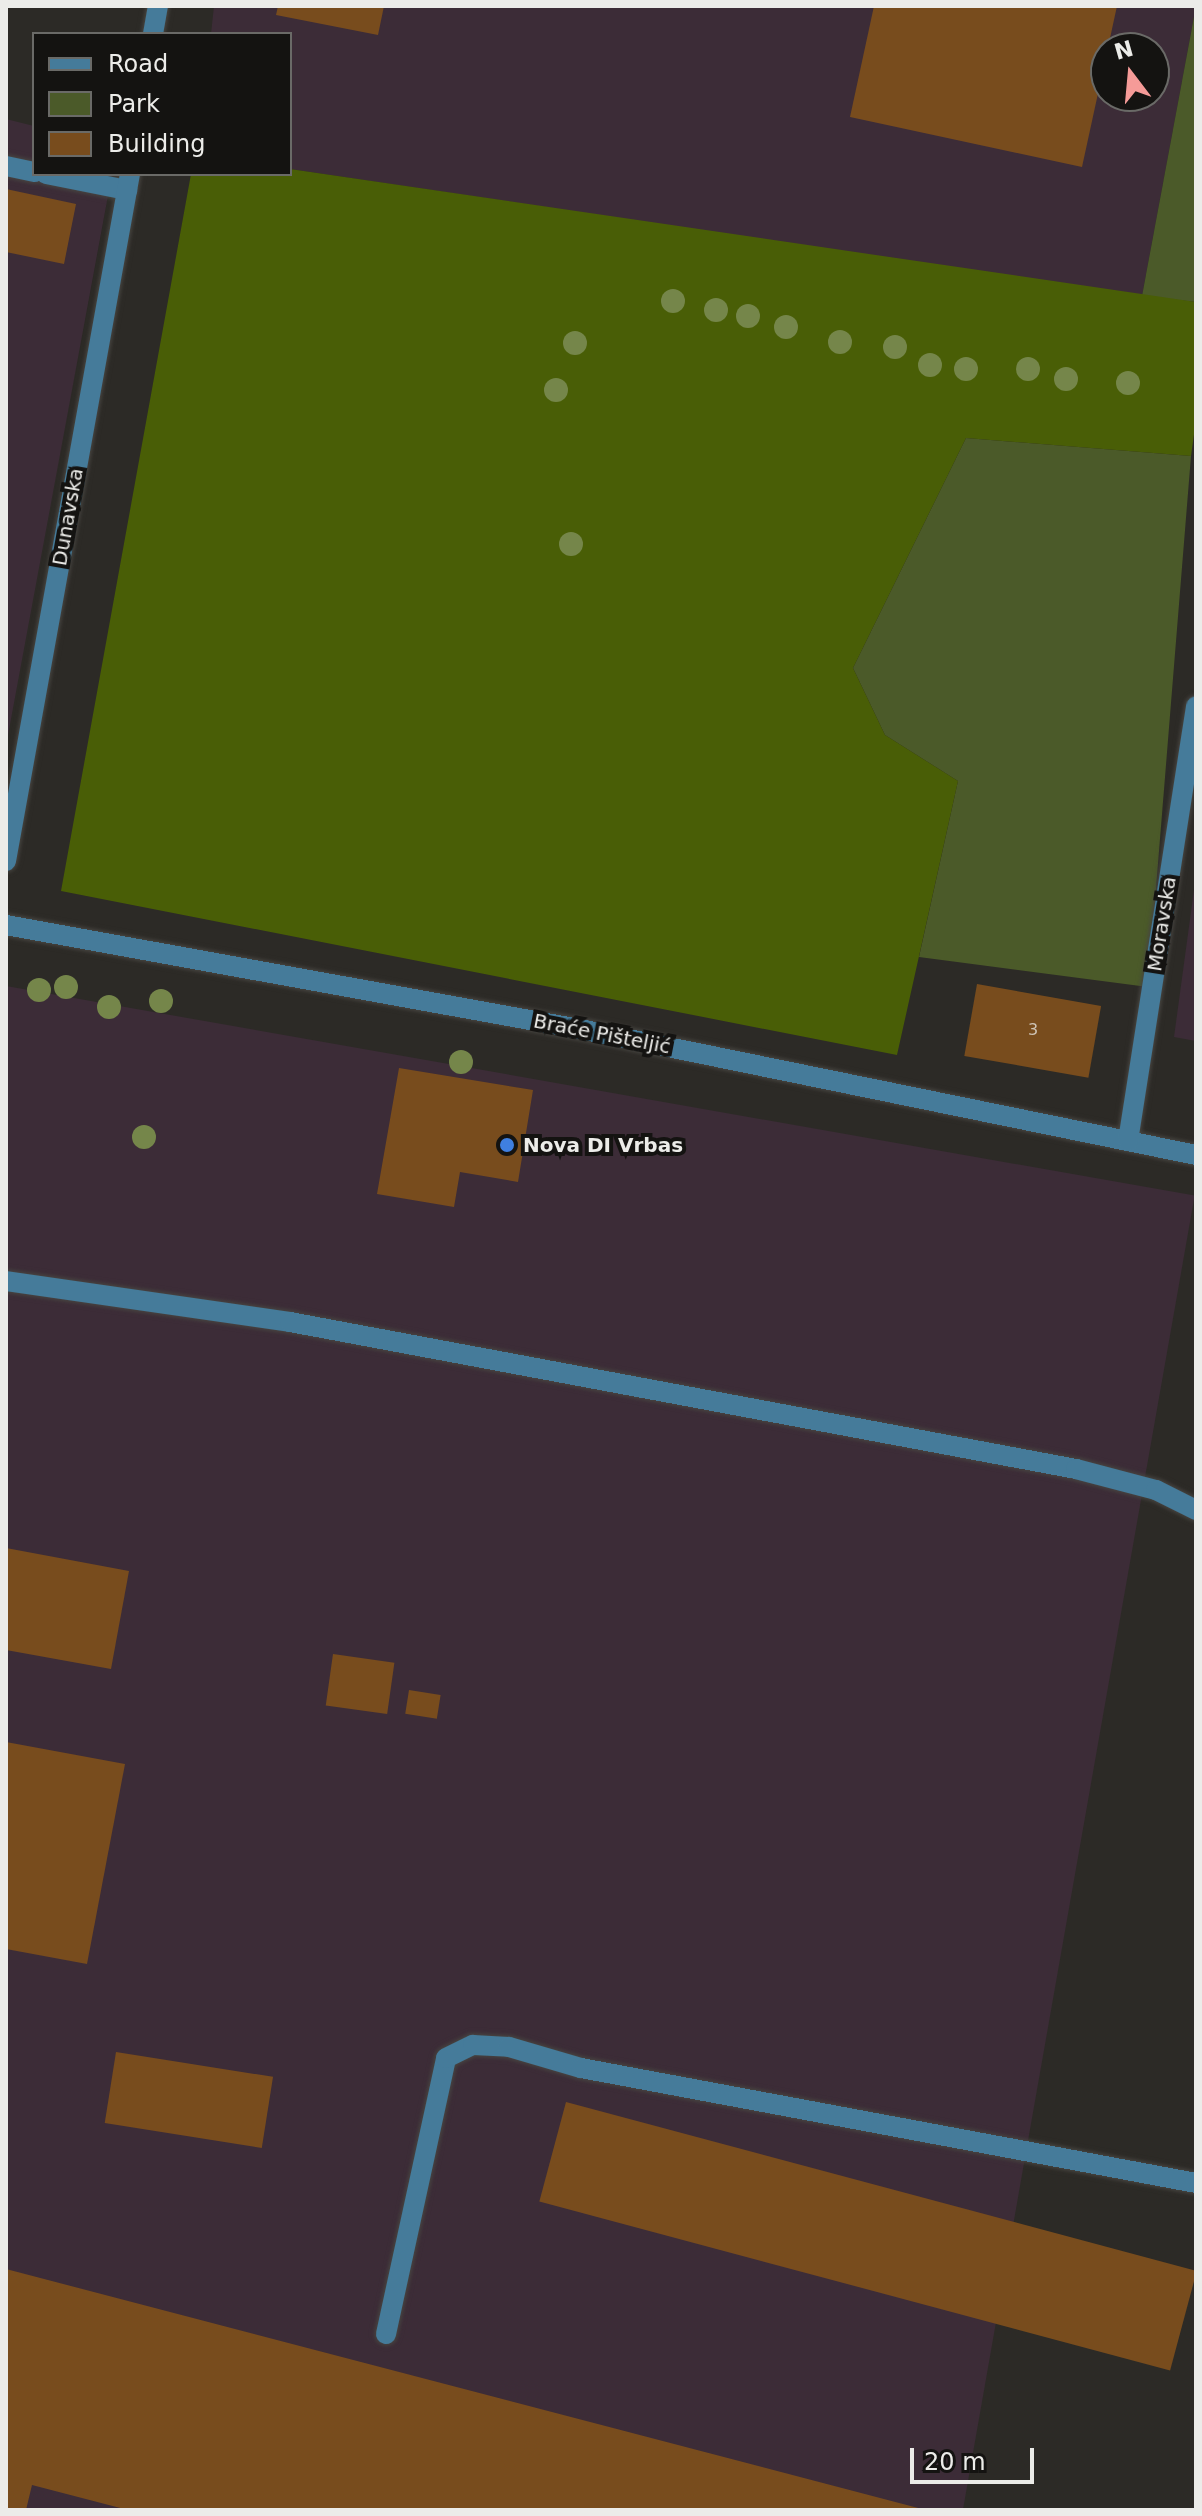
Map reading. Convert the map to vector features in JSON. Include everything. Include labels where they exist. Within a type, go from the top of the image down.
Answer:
[{"type":"street","points":[[153,32],[158,6]]},
{"type":"street","points":[[6,166],[32,172]]},
{"type":"street","points":[[66,176],[128,182]]},
{"type":"street","name":"Dunavska","points":[[6,861],[128,182]]},
{"type":"street","name":"Moravska","points":[[1128,1141],[1196,706]]},
{"type":"street","name":"Braće Pišteljić","points":[[6,925],[585,1030],[1196,1155]]},
{"type":"street","points":[[6,1281],[290,1322],[1076,1469],[1156,1490],[1196,1510]]},
{"type":"street","points":[[386,2334],[446,2058],[473,2045],[509,2047],[581,2068],[1196,2183]]},
{"type":"shaded area","points":[[214,6],[1196,6],[1142,296],[292,169],[292,32],[211,32]]},
{"type":"shaded area","points":[[6,119],[32,126],[32,176],[112,176],[6,746]]},
{"type":"shaded area","points":[[1196,875],[1196,1041],[1174,1037]]},
{"type":"shaded area","points":[[6,986],[1195,1196],[963,2510],[6,2510]]},
{"type":"green space","points":[[1196,6],[1196,302],[1142,296]]},
{"type":"green space","points":[[292,169],[1196,302],[1196,420],[1191,456],[966,438],[853,668],[885,735],[958,781],[897,1055],[61,891],[191,176],[292,176]]},
{"type":"green space","points":[[966,438],[1191,456],[1148,987],[919,957],[958,781],[885,735],[853,668]]},
{"type":"building","points":[[278,6],[384,6],[378,35],[276,15]]},
{"type":"building","points":[[874,6],[1117,6],[1111,32],[1090,32],[1090,112],[1094,112],[1082,167],[850,117]]},
{"type":"building","points":[[6,189],[76,204],[64,264],[6,252]]},
{"type":"building","points":[[977,984],[1101,1006],[1088,1078],[964,1056]]},
{"type":"building","points":[[399,1068],[533,1090],[518,1182],[460,1172],[454,1207],[377,1194]]},
{"type":"building","points":[[6,1548],[129,1571],[111,1669],[6,1650]]},
{"type":"building","points":[[333,1654],[394,1663],[387,1714],[326,1705]]},
{"type":"building","points":[[409,1690],[441,1695],[437,1719],[405,1714]]},
{"type":"building","points":[[6,1742],[125,1764],[87,1964],[6,1949]]},
{"type":"building","points":[[116,2052],[273,2077],[262,2148],[105,2123]]},
{"type":"building","points":[[566,2102],[1196,2271],[1170,2370],[539,2201]]},
{"type":"building","points":[[6,2269],[922,2510],[128,2510],[32,2485],[26,2510],[6,2510]]},
{"type":"place","name":"Nova DI Vrbas","points":[[507,1145]]}]
